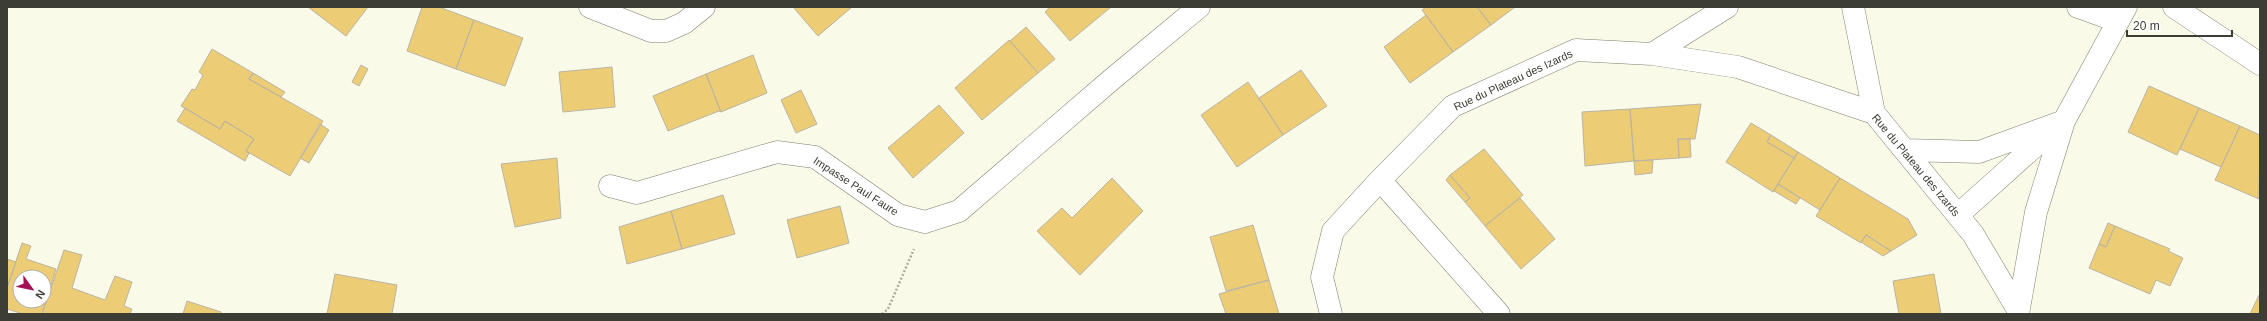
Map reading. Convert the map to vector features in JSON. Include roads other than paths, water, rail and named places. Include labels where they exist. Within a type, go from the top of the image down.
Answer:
[{"type":"street","points":[[590,7],[651,31],[666,30],[684,23],[704,7]]},
{"type":"street","name":"Impasse Paul Faure","points":[[610,186],[637,193],[777,152],[815,157],[898,215],[925,222],[959,211],[1111,80],[1199,7]]},
{"type":"street","points":[[1652,54],[1727,7]]},
{"type":"street","points":[[1853,7],[1874,113]]},
{"type":"street","points":[[2018,312],[2036,212],[2064,121],[2121,14],[2078,7]]},
{"type":"street","points":[[2174,7],[2260,64]]},
{"type":"street","name":"Rue du Plateau des Izards","points":[[1331,314],[1322,276],[1333,231],[1380,180],[1453,106],[1576,50],[1652,54],[1738,67],[1874,113],[1973,234],[2018,312]]},
{"type":"street","points":[[1905,150],[1979,152],[2064,121]]},
{"type":"street","points":[[1958,215],[2064,121]]},
{"type":"street","points":[[1380,180],[1499,314]]}]
